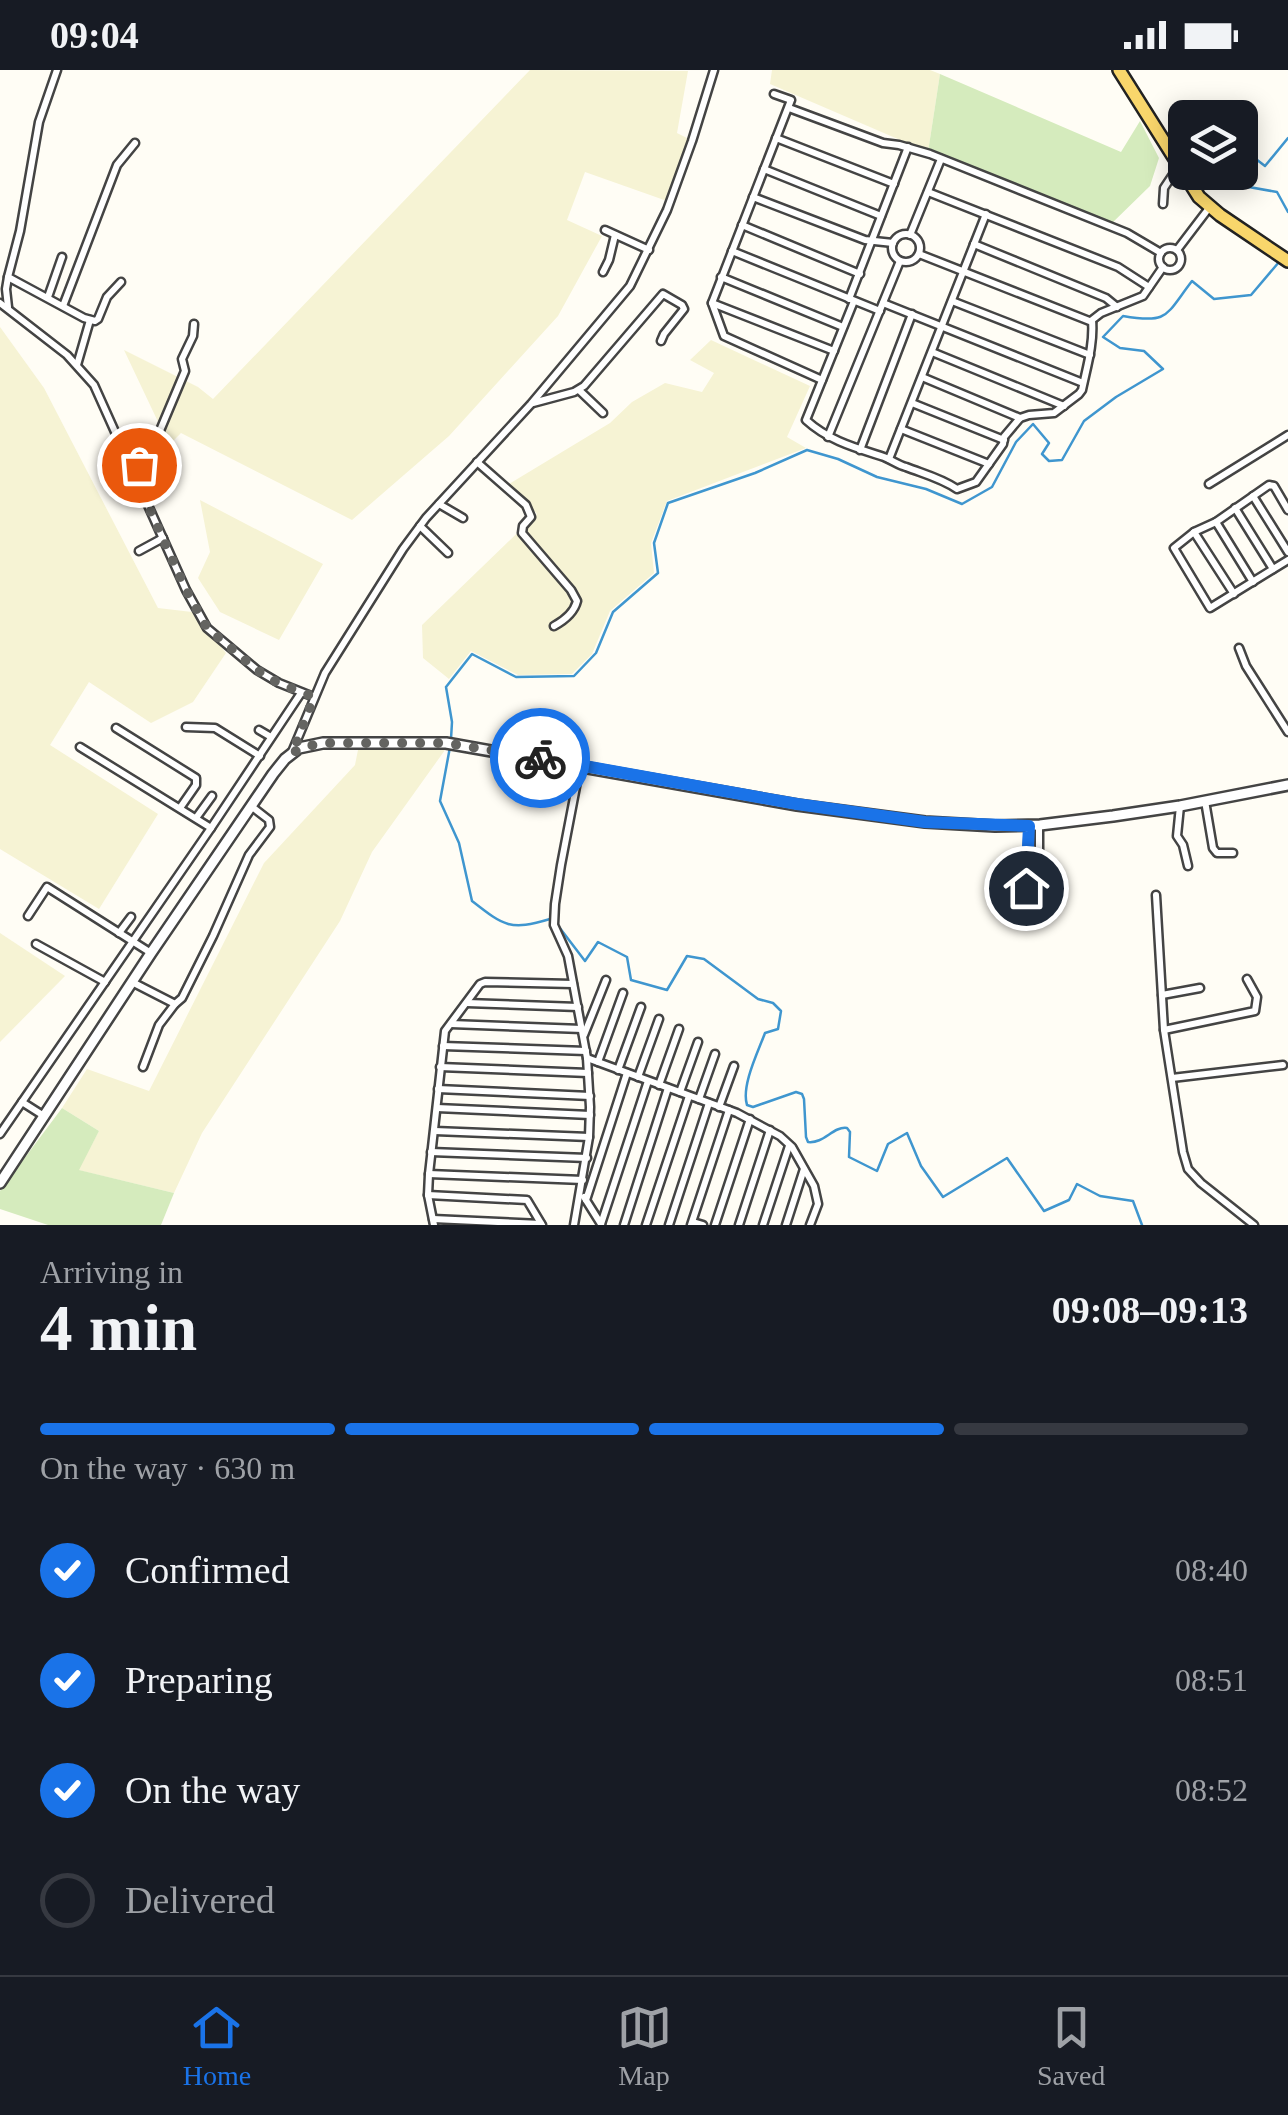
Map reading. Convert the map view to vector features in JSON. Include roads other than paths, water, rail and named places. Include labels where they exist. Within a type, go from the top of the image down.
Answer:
[{"type":"main road","points":[[1119,70],[1168,150]]},
{"type":"main road","points":[[1194,190],[1210,207],[1287,261]]},
{"type":"street","points":[[8,309],[6,288],[39,122],[57,70]]},
{"type":"street","points":[[292,754],[314,697],[340,647],[420,526],[532,404],[628,290],[683,167],[714,70]]},
{"type":"street","points":[[774,94],[791,100],[789,108],[712,302],[724,336],[822,380]]},
{"type":"street","points":[[789,108],[883,144],[908,147],[941,159],[1127,233],[1161,254]]},
{"type":"street","points":[[776,138],[894,184]]},
{"type":"street","points":[[63,306],[117,165],[136,143]]},
{"type":"street","points":[[908,147],[806,420],[828,437],[943,479],[957,488],[976,482],[1020,418],[1054,414],[1078,394],[1090,356],[1092,322],[1101,313],[1143,296],[1163,267]]},
{"type":"street","points":[[910,234],[941,159]]},
{"type":"street","points":[[764,169],[881,216]]},
{"type":"street","points":[[1163,204],[1168,182]]},
{"type":"street","points":[[928,192],[1118,266],[1149,287]]},
{"type":"street","points":[[753,197],[865,240],[892,243]]},
{"type":"street","points":[[1177,250],[1210,207]]},
{"type":"street","points":[[890,459],[986,214]]},
{"type":"street","points":[[742,225],[860,274]]},
{"type":"street","points":[[605,230],[649,250]]},
{"type":"street","points":[[910,234],[898,236],[892,243],[892,252],[900,260],[911,261],[919,254]]},
{"type":"street","points":[[910,234],[918,242],[919,254]]},
{"type":"street","points":[[603,272],[615,235]]},
{"type":"street","points":[[974,244],[1073,283],[1116,307]]},
{"type":"street","points":[[1166,249],[1177,250],[1179,266],[1170,270],[1163,267],[1161,254],[1166,249]]},
{"type":"street","points":[[732,251],[852,300],[912,314],[1083,383]]},
{"type":"street","points":[[919,254],[1092,322]]},
{"type":"street","points":[[48,297],[62,258]]},
{"type":"street","points":[[828,437],[900,260]]},
{"type":"street","points":[[8,277],[90,320],[98,320],[107,298],[120,282]]},
{"type":"street","points":[[722,277],[844,326]]},
{"type":"street","points":[[532,404],[579,390],[663,294],[684,309],[661,341]]},
{"type":"street","points":[[952,301],[1090,356]]},
{"type":"street","points":[[712,302],[834,352]]},
{"type":"street","points":[[0,303],[77,364],[94,385],[186,590],[207,628],[257,670],[314,697]]},
{"type":"street","points":[[860,450],[912,314]]},
{"type":"street","points":[[77,364],[90,320]]},
{"type":"street","points":[[132,470],[144,460],[156,440],[185,371],[182,359],[194,324]]},
{"type":"street","points":[[932,352],[1064,406]]},
{"type":"street","points":[[922,378],[1020,418]]},
{"type":"street","points":[[579,390],[603,414]]},
{"type":"street","points":[[912,403],[1004,440]]},
{"type":"street","points":[[901,429],[988,464]]},
{"type":"street","points":[[1209,484],[1288,435]]},
{"type":"street","points":[[477,462],[526,505],[531,517],[522,532],[578,601],[563,622],[554,626]]},
{"type":"street","points":[[1288,510],[1272,485],[1174,548],[1210,608],[1288,560]]},
{"type":"street","points":[[1253,496],[1288,552]]},
{"type":"street","points":[[438,504],[463,518]]},
{"type":"street","points":[[1235,508],[1273,569]]},
{"type":"street","points":[[1216,522],[1253,582]]},
{"type":"street","points":[[420,526],[448,554]]},
{"type":"street","points":[[1194,532],[1234,594]]},
{"type":"street","points":[[139,551],[163,538]]},
{"type":"street","points":[[563,597],[571,589]]},
{"type":"street","points":[[1239,648],[1288,732]]},
{"type":"street","points":[[0,1134],[301,692]]},
{"type":"street","points":[[186,726],[215,728],[260,756]]},
{"type":"street","points":[[116,728],[196,778],[196,786],[180,808]]},
{"type":"street","points":[[259,730],[272,737]]},
{"type":"street","points":[[0,1183],[273,774],[300,748],[323,743],[458,744],[797,804],[925,822],[1034,826],[1180,806],[1288,785]]},
{"type":"street","points":[[80,746],[211,828]]},
{"type":"street","points":[[574,1225],[587,1158],[590,1096],[574,984],[568,956],[554,926],[580,766]]},
{"type":"street","points":[[196,818],[212,796]]},
{"type":"street","points":[[1204,801],[1213,848],[1217,853],[1233,853]]},
{"type":"street","points":[[143,1067],[159,1025],[182,998],[249,854],[270,827],[269,820],[251,806]]},
{"type":"street","points":[[1180,806],[1177,836],[1188,866]]},
{"type":"street","points":[[1034,826],[1040,866]]},
{"type":"street","points":[[1026,888],[1034,826]]},
{"type":"street","points":[[28,916],[47,886],[151,953]]},
{"type":"street","points":[[1156,894],[1164,1030],[1183,1152],[1188,1168],[1201,1183],[1254,1225]]},
{"type":"street","points":[[119,933],[131,917]]},
{"type":"street","points":[[36,944],[105,982]]},
{"type":"street","points":[[1164,1030],[1255,1011],[1257,996],[1247,979]]},
{"type":"street","points":[[542,1224],[433,1222],[428,1195],[440,1067],[445,1031],[480,984],[490,980],[574,984]]},
{"type":"street","points":[[583,1032],[606,980]]},
{"type":"street","points":[[132,982],[175,1004]]},
{"type":"street","points":[[1162,996],[1200,988]]},
{"type":"street","points":[[598,1062],[623,993]]},
{"type":"street","points":[[467,1003],[578,1006]]},
{"type":"street","points":[[586,1200],[641,1007]]},
{"type":"street","points":[[638,1077],[660,1019]]},
{"type":"street","points":[[451,1024],[583,1032]]},
{"type":"street","points":[[624,1225],[679,1030]]},
{"type":"street","points":[[680,1092],[698,1042]]},
{"type":"street","points":[[443,1046],[586,1054],[598,1062],[750,1119],[790,1145],[804,1168],[818,1204],[810,1225]]},
{"type":"street","points":[[699,1100],[715,1054]]},
{"type":"street","points":[[1172,1078],[1283,1065]]},
{"type":"street","points":[[720,1107],[734,1066]]},
{"type":"street","points":[[440,1067],[588,1073]]},
{"type":"street","points":[[602,1224],[648,1081]]},
{"type":"street","points":[[438,1089],[590,1096]]},
{"type":"street","points":[[646,1225],[689,1096]]},
{"type":"street","points":[[22,1102],[44,1117]]},
{"type":"street","points":[[669,1225],[709,1103]]},
{"type":"street","points":[[438,1108],[590,1115]]},
{"type":"street","points":[[703,1225],[692,1223],[729,1110]]},
{"type":"street","points":[[715,1225],[750,1119]]},
{"type":"street","points":[[739,1225],[770,1130]]},
{"type":"street","points":[[435,1131],[589,1137]]},
{"type":"street","points":[[762,1225],[790,1145]]},
{"type":"street","points":[[431,1152],[587,1158]]},
{"type":"street","points":[[786,1225],[804,1168]]},
{"type":"street","points":[[429,1174],[583,1180]]},
{"type":"street","points":[[580,1192],[602,1224]]},
{"type":"street","points":[[428,1195],[527,1200],[542,1224]]},
{"type":"waterway","points":[[1258,161],[1265,166],[1288,138]]},
{"type":"waterway","points":[[1258,189],[1277,192],[1288,212]]},
{"type":"waterway","points":[[451,739],[446,687],[472,654],[516,677],[574,676],[596,653],[613,612],[658,573],[654,543],[668,503],[807,450],[962,504],[992,487],[1016,442],[1033,424],[1049,443],[1042,454],[1049,461],[1062,460],[1084,421],[1163,369],[1144,351],[1120,348],[1103,337],[1123,316],[1149,319],[1165,315],[1192,281],[1214,299],[1251,295],[1279,262]]},
{"type":"waterway","points":[[450,747],[440,801],[459,843],[472,901],[508,924],[525,925],[550,919]]},
{"type":"waterway","points":[[556,923],[585,961],[598,942],[627,957],[631,980],[667,990],[687,956],[704,959],[758,999],[773,1003],[781,1011],[778,1029],[765,1033],[748,1079],[747,1105],[753,1107],[796,1092],[802,1094],[808,1142],[847,1128],[849,1157],[877,1171],[888,1144],[907,1133],[921,1166],[943,1197],[1007,1158],[1044,1211],[1069,1200],[1077,1184],[1100,1196],[1133,1201],[1142,1225]]}]
